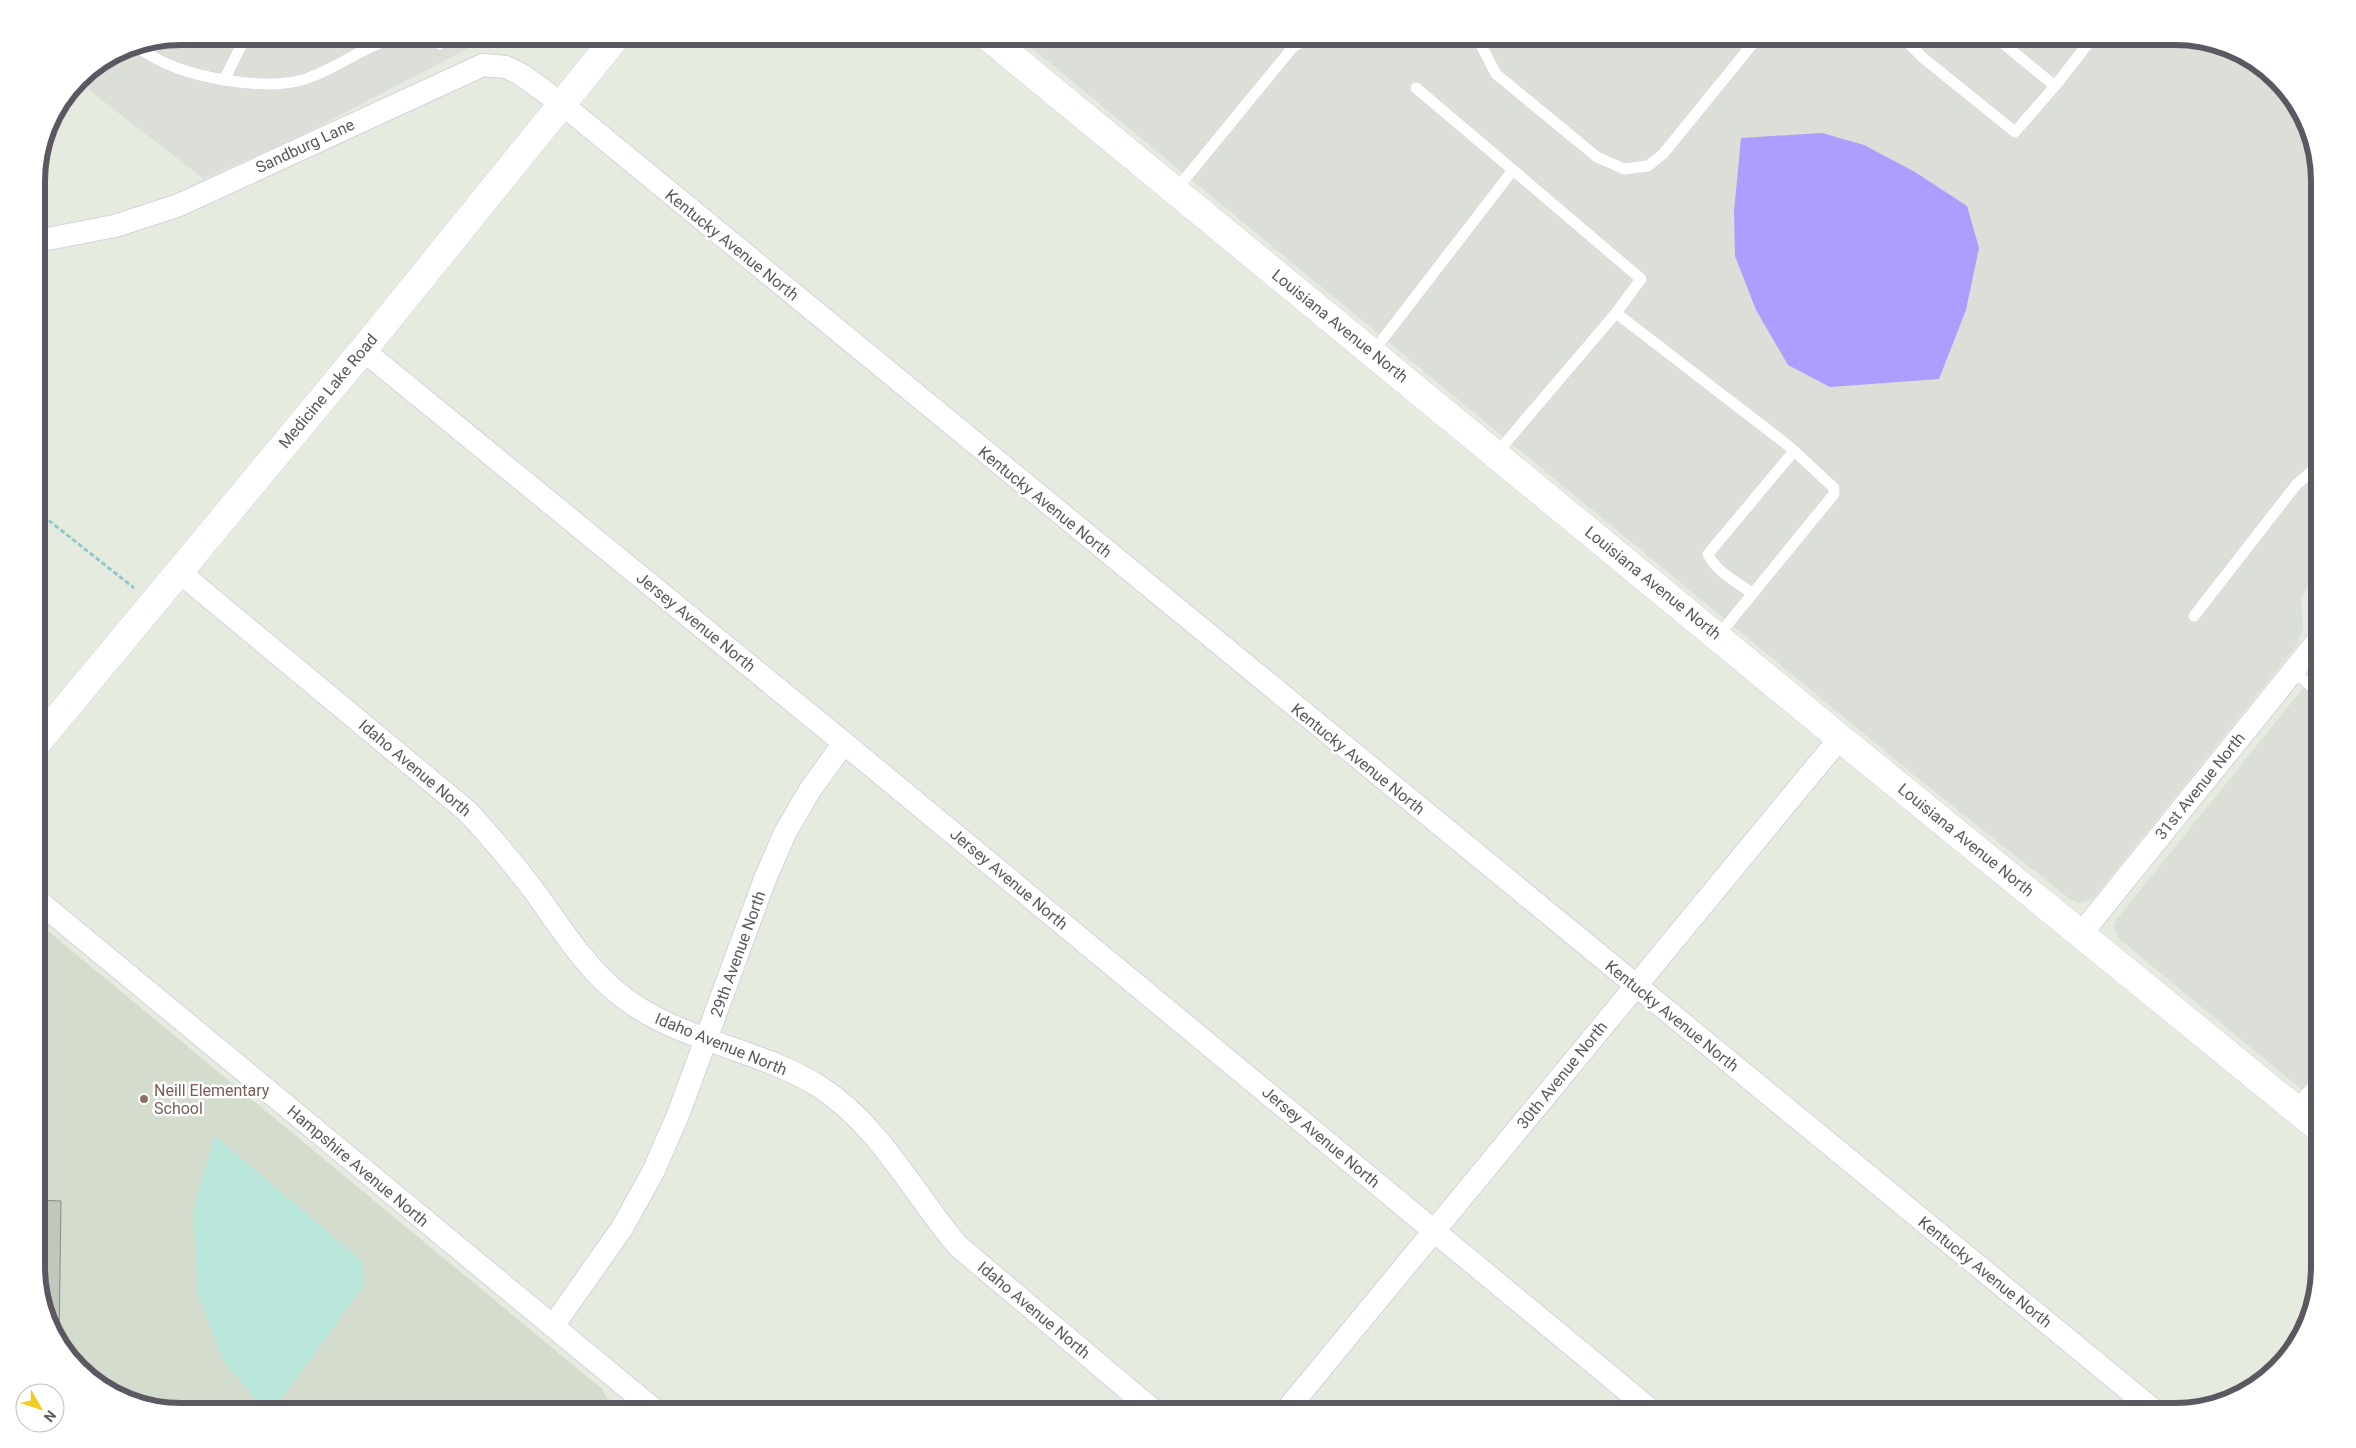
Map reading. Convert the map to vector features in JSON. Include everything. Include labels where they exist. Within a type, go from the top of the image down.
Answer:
[{"type":"street","name":"Medicine Lake Road","points":[[45,732],[362,350],[610,45]]},
{"type":"street","name":"Louisiana Avenue North","points":[[998,45],[1840,738],[2311,1122]]},
{"type":"street","name":"Sandburg Lane","points":[[45,239],[115,226],[179,205],[483,66],[506,67],[522,75],[562,104]]},
{"type":"street","name":"Kentucky Avenue North","points":[[562,104],[2145,1403]]},
{"type":"street","name":"Jersey Avenue North","points":[[362,350],[844,743],[1642,1403]]},
{"type":"street","name":"Idaho Avenue North","points":[[178,571],[467,811],[503,850],[593,971],[619,994],[648,1015],[675,1028],[792,1072],[840,1101],[861,1119],[886,1150],[933,1216],[958,1246],[1144,1403]]},
{"type":"street","name":"31st Avenue North","points":[[2081,934],[2311,649]]},
{"type":"street","name":"30th Avenue North","points":[[1292,1403],[1840,738]]},
{"type":"street","name":"29th Avenue North","points":[[553,1326],[627,1220],[653,1172],[678,1115],[785,833],[810,790],[844,743]]},
{"type":"street","name":"Hampshire Avenue North","points":[[45,907],[553,1326],[639,1403]]},
{"type":"lane","points":[[224,80],[242,45]]},
{"type":"lane","points":[[143,51],[168,64],[224,80],[257,84],[280,84],[302,80],[379,45]]},
{"type":"lane","points":[[1175,191],[1293,47],[1297,45]]},
{"type":"lane","points":[[1482,45],[1496,74],[1597,157],[1624,169],[1648,166],[1663,154],[1752,45]]},
{"type":"lane","points":[[1911,45],[1922,57],[2015,132],[2056,86],[2087,45]]},
{"type":"lane","points":[[2005,45],[2056,86]]},
{"type":"lane","points":[[1416,88],[1640,279],[1616,313],[1496,454]]},
{"type":"lane","points":[[1372,353],[1513,170]]},
{"type":"lane","points":[[1616,313],[1794,451],[1834,488],[1834,494],[1718,636]]},
{"type":"lane","points":[[1752,593],[1710,561],[1708,554],[1794,451]]},
{"type":"lane","points":[[2194,616],[2296,485],[2311,472]]},
{"type":"lane","points":[[2293,671],[2311,685]]},
{"type":"lane","points":[[2293,1107],[2311,1089]]},
{"type":"path","points":[[45,517],[152,603]]},
{"type":"shaded area","points":[[465,45],[469,48],[298,137],[204,179],[84,86],[113,63],[137,52],[163,46]]},
{"type":"shaded area","points":[[1028,45],[2175,45],[2193,46],[2227,55],[2258,73],[2283,98],[2293,113],[2301,129],[2311,172],[2311,582],[2301,598],[2303,629],[2297,645],[2092,900],[2080,903],[2070,899],[1920,780]]},
{"type":"shaded area","points":[[1822,133],[1864,145],[1915,172],[1967,206],[1979,248],[1966,310],[1939,379],[1830,387],[1788,365],[1756,310],[1735,256],[1734,212],[1741,138]]},
{"type":"shaded area","points":[[2311,678],[2311,1098],[2117,937],[2114,926],[2117,919]]},
{"type":"shaded area","name":"Neill Elementary School","points":[[45,929],[602,1389],[608,1403],[181,1403],[163,1402],[129,1393],[98,1375],[73,1350],[63,1335],[52,1311],[45,1276]]},
{"type":"shaded area","points":[[215,1136],[362,1261],[364,1285],[279,1403],[259,1403],[223,1360],[198,1294],[193,1210]]},
{"type":"building","points":[[45,1200],[61,1201],[59,1327],[52,1311],[45,1276]]},
{"type":"place","name":"Neill Elementary School","points":[[144,1099]]}]
